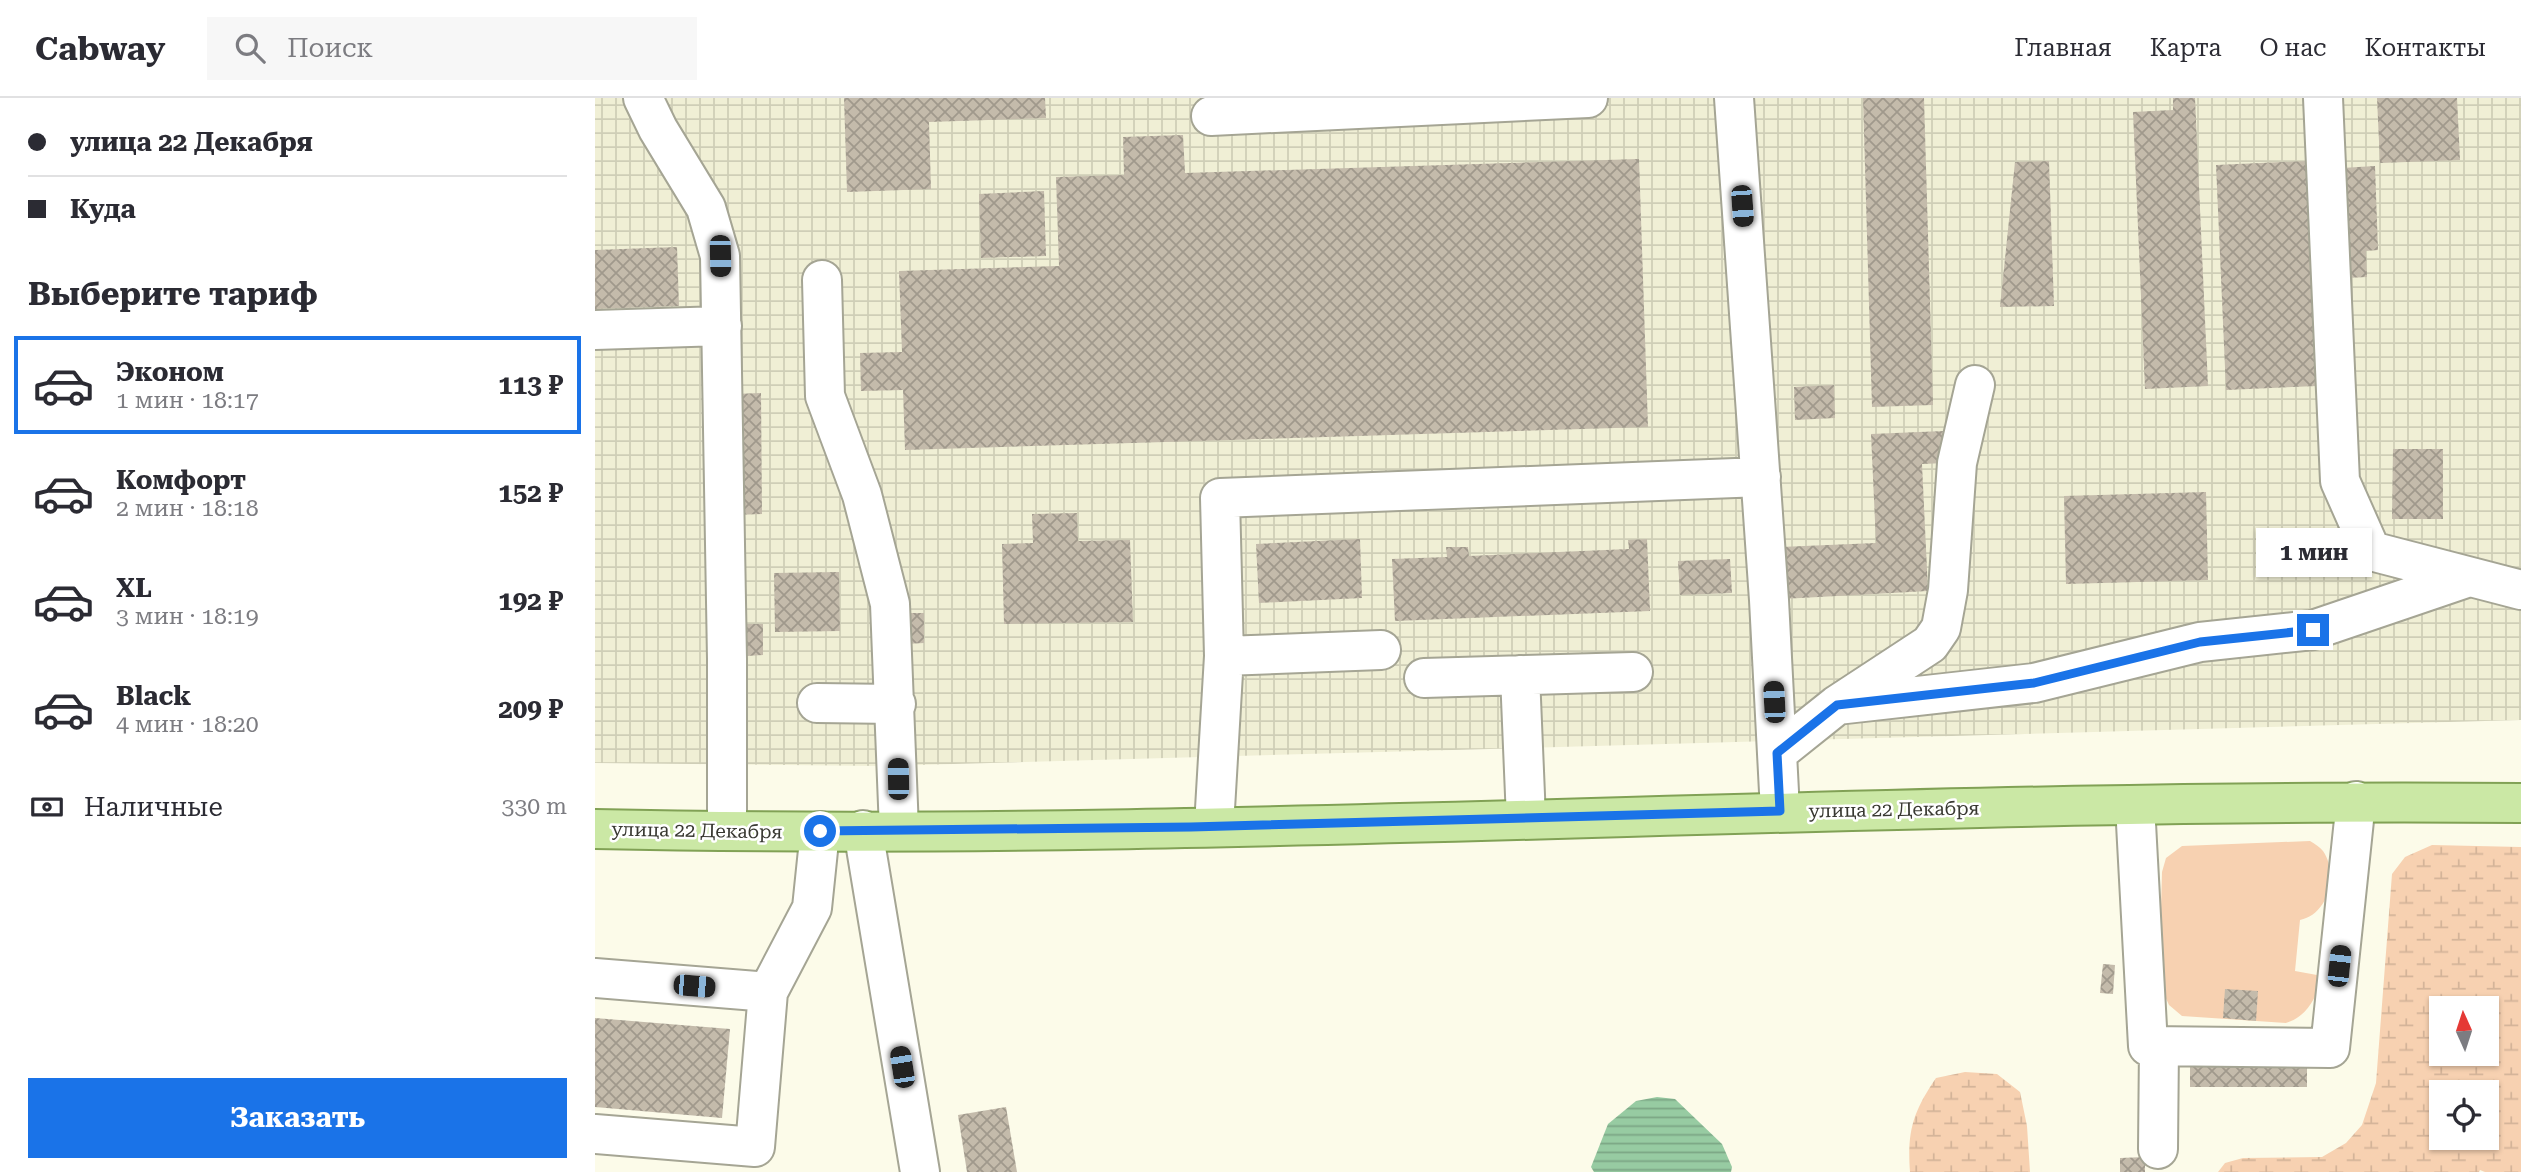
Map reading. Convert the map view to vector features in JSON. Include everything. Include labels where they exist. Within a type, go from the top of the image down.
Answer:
[{"type":"main road","name":"улица 22 Декабря","points":[[595,829],[820,831],[1214,826],[1780,811],[2355,801],[2521,803]]},
{"type":"lane","points":[[643,98],[658,129],[706,208],[720,256],[727,831]]},
{"type":"lane","points":[[1211,116],[1588,98]]},
{"type":"lane","points":[[1734,98],[1761,477],[1780,811]]},
{"type":"lane","points":[[2323,98],[2340,481],[2371,551],[2521,590]]},
{"type":"lane","points":[[822,280],[825,396],[862,495],[890,604],[896,704],[881,830],[920,1172]]},
{"type":"lane","points":[[595,330],[722,326]]},
{"type":"lane","points":[[1777,753],[1837,705],[1930,644],[1941,628],[1948,590],[1957,463],[1975,385]]},
{"type":"lane","points":[[1214,826],[1224,656],[1220,498],[1761,477]]},
{"type":"lane","points":[[1837,705],[2034,683],[2200,642],[2313,630],[2469,577]]},
{"type":"lane","points":[[1224,656],[1381,650]]},
{"type":"lane","points":[[1424,678],[1633,672]]},
{"type":"lane","points":[[1520,675],[1526,819]]},
{"type":"lane","points":[[817,704],[896,704]]},
{"type":"lane","points":[[2136,805],[2148,1046],[2330,1048],[2355,801]]},
{"type":"lane","points":[[595,1134],[755,1147],[768,992],[812,908],[820,831]]},
{"type":"lane","points":[[595,978],[768,992]]},
{"type":"lane","points":[[2158,1149],[2159,1046]]},
{"type":"shaded area","points":[[595,98],[2521,98],[2521,720],[880,766],[595,763]]},
{"type":"shaded area","points":[[1657,1097],[1675,1099],[1722,1144],[1732,1167],[1731,1172],[1594,1172],[1591,1167],[1608,1124],[1636,1101]]},
{"type":"green space","points":[[2310,841],[2322,850],[2328,860],[2330,882],[2324,902],[2318,910],[2310,917],[2300,920],[2295,971],[2317,975],[2320,985],[2307,1008],[2286,1023],[2182,1016],[2169,1005],[2159,983],[2162,872],[2166,858],[2182,846]]},
{"type":"green space","points":[[2432,845],[2521,847],[2521,1172],[2218,1172],[2225,1163],[2243,1158],[2322,1157],[2346,1143],[2362,1125],[2376,1083],[2392,874],[2405,857]]},
{"type":"green space","points":[[1965,1072],[1997,1074],[2020,1092],[2027,1126],[2030,1172],[1910,1172],[1911,1133],[1922,1101],[1936,1078]]},
{"type":"building","points":[[844,98],[1045,98],[1046,118],[929,122],[931,189],[847,192]]},
{"type":"building","points":[[1863,98],[1924,98],[1933,405],[1872,407]]},
{"type":"building","points":[[2173,98],[2195,98],[2208,386],[2145,389],[2133,112],[2173,110]]},
{"type":"building","points":[[2377,98],[2457,98],[2460,160],[2380,163]]},
{"type":"building","points":[[1183,135],[1185,173],[1639,159],[1648,427],[905,450],[903,390],[861,391],[860,353],[902,352],[899,271],[1059,266],[1056,177],[1124,175],[1123,137]]},
{"type":"building","points":[[2049,161],[2054,306],[2000,307],[2015,162]]},
{"type":"building","points":[[2307,161],[2317,386],[2226,390],[2216,165]]},
{"type":"building","points":[[2375,166],[2378,250],[2366,251],[2367,277],[2347,278],[2342,168]]},
{"type":"building","points":[[1044,191],[1046,256],[981,258],[979,194]]},
{"type":"building","points":[[677,247],[679,306],[595,309],[595,250]]},
{"type":"building","points":[[1834,385],[1835,418],[1795,420],[1794,387]]},
{"type":"building","points":[[761,393],[762,514],[735,515],[733,394]]},
{"type":"building","points":[[1944,431],[1946,463],[1922,464],[1928,591],[1782,599],[1780,547],[1876,543],[1871,434]]},
{"type":"building","points":[[2393,449],[2443,449],[2443,519],[2392,519]]},
{"type":"building","points":[[2206,492],[2208,580],[2066,584],[2064,496]]},
{"type":"building","points":[[1077,513],[1078,541],[1130,540],[1133,622],[1004,624],[1002,544],[1033,543],[1032,514]]},
{"type":"building","points":[[1360,539],[1362,598],[1259,603],[1256,544]]},
{"type":"building","points":[[1647,539],[1650,611],[1395,621],[1392,559],[1447,557],[1446,547],[1468,547],[1469,556],[1629,549],[1628,540]]},
{"type":"building","points":[[1730,559],[1732,593],[1680,595],[1678,561]]},
{"type":"building","points":[[839,572],[840,631],[775,632],[774,573]]},
{"type":"building","points":[[905,613],[924,613],[924,643],[906,644]]},
{"type":"building","points":[[746,624],[763,624],[763,655],[747,656]]},
{"type":"building","points":[[2103,964],[2115,965],[2113,994],[2100,993]]},
{"type":"building","points":[[2225,989],[2258,991],[2256,1021],[2223,1018]]},
{"type":"building","points":[[595,1018],[730,1029],[722,1118],[595,1107]]},
{"type":"building","points":[[2190,1053],[2307,1053],[2307,1087],[2190,1087]]},
{"type":"building","points":[[1006,1107],[1017,1172],[967,1172],[958,1115]]},
{"type":"building","points":[[2145,1157],[2145,1172],[2120,1172],[2120,1158]]},
{"type":"route","points":[[820,831],[1100,829],[1780,811],[1777,753],[1837,705],[2034,683],[2200,642],[2313,630]]}]
